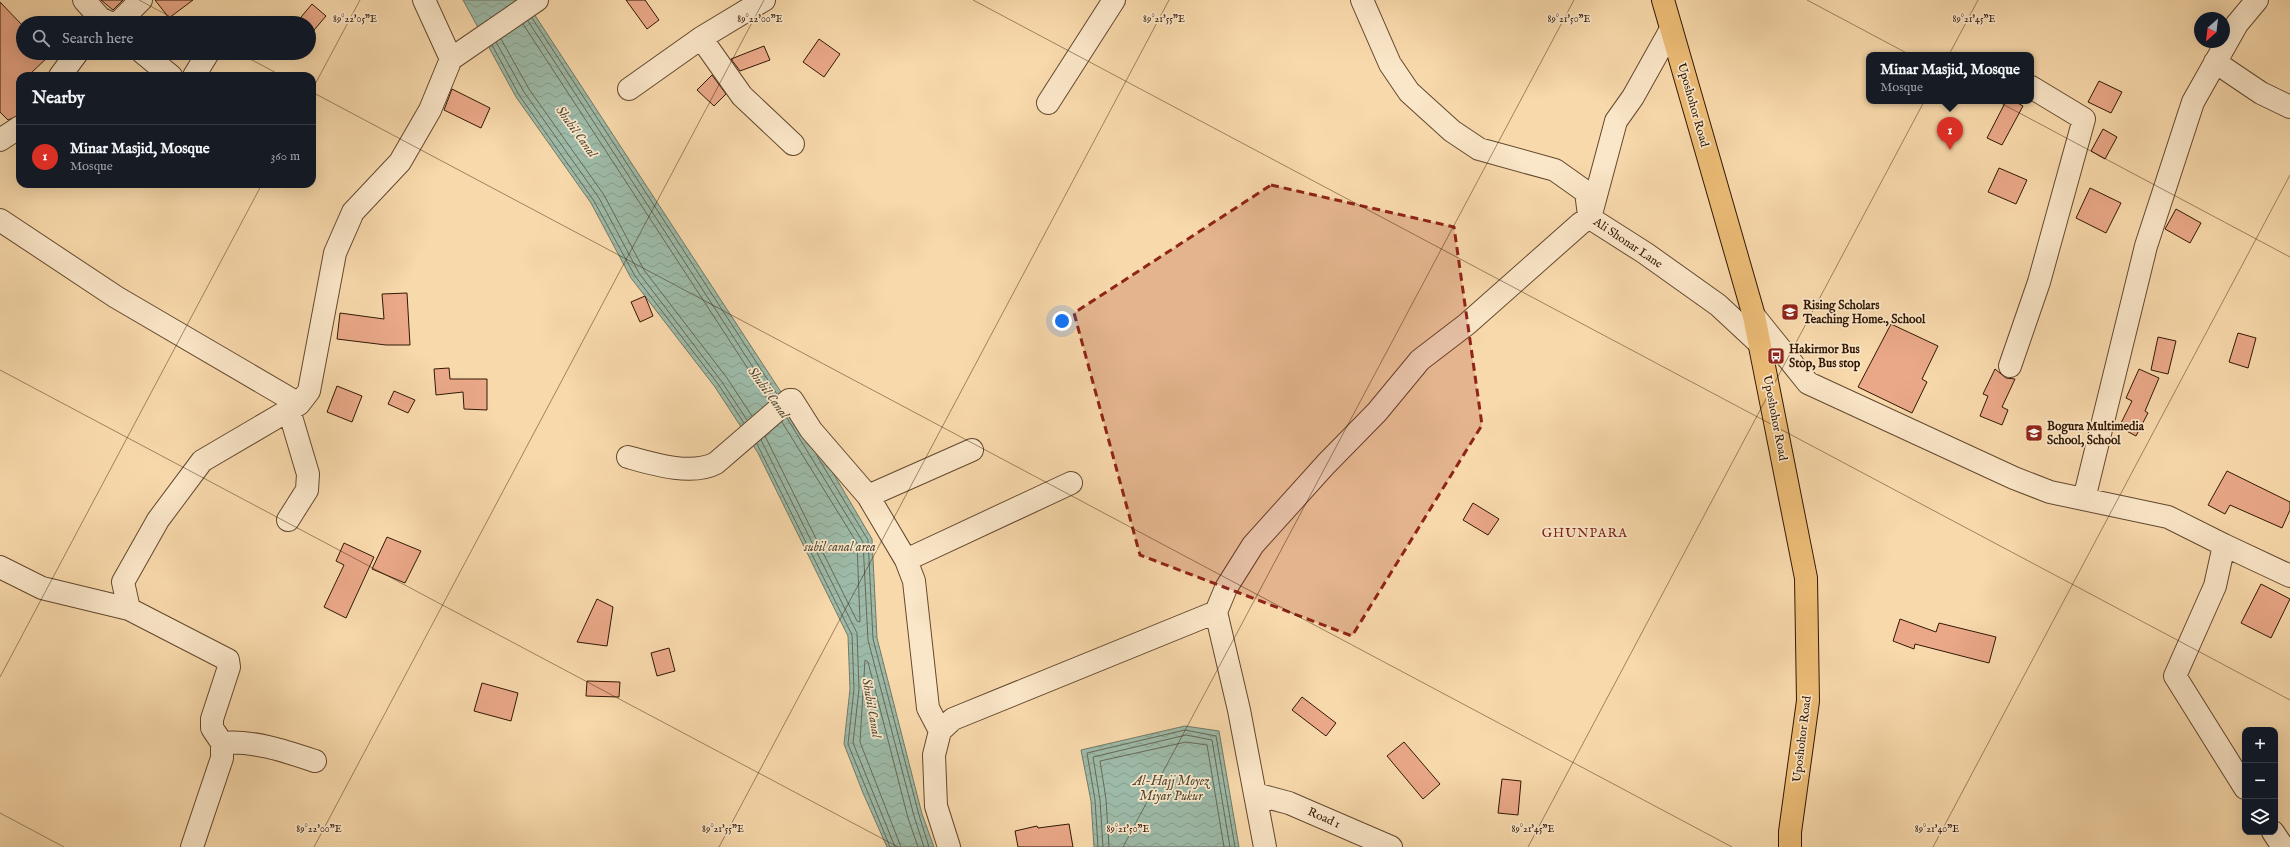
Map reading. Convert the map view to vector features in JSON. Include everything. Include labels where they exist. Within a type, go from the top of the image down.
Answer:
[{"type":"main road","name":"Uposhohor Road","points":[[1663,0],[1754,316],[1806,578],[1808,701],[1790,847]]},
{"type":"street","points":[[84,0],[100,16]]},
{"type":"street","points":[[116,16],[141,0]]},
{"type":"street","points":[[424,0],[451,59]]},
{"type":"street","points":[[129,609],[123,582],[158,520],[202,461],[294,407],[309,391],[335,253],[353,212],[400,162],[430,110],[451,59],[537,0]]},
{"type":"street","points":[[629,89],[701,38],[764,0]]},
{"type":"street","points":[[1048,103],[1114,0]]},
{"type":"street","name":"Ali Shonar Lane","points":[[1362,0],[1390,64],[1410,92],[1452,131],[1479,149],[1555,170],[1586,192],[1590,218],[1644,253],[1718,305],[1760,344]]},
{"type":"street","points":[[2084,499],[2146,246],[2193,102],[2237,24],[2257,0]]},
{"type":"street","points":[[1266,847],[1239,710],[1216,612],[1236,570],[1253,545],[1326,464],[1377,412],[1420,360],[1467,324],[1581,223],[1590,218],[1616,121],[1634,97],[1671,29]]},
{"type":"street","points":[[701,38],[742,96],[793,144]]},
{"type":"street","points":[[63,72],[72,60]]},
{"type":"street","points":[[152,60],[167,72]]},
{"type":"street","points":[[196,72],[204,60]]},
{"type":"street","points":[[2215,62],[2261,93],[2290,107]]},
{"type":"street","points":[[2010,366],[2039,282],[2084,119],[2034,89]]},
{"type":"street","points":[[0,140],[16,130]]},
{"type":"street","points":[[0,220],[116,297],[294,407],[308,474],[307,490],[288,520]]},
{"type":"street","points":[[1754,316],[1808,383],[2014,478],[2050,492],[2168,517],[2224,546],[2290,576]]},
{"type":"street","points":[[628,457],[661,467],[705,468],[716,463],[789,400],[792,400],[811,430],[868,496],[906,560],[914,581],[928,708],[940,732]]},
{"type":"street","points":[[868,496],[972,450]]},
{"type":"street","points":[[906,560],[1070,483]]},
{"type":"street","points":[[2224,546],[2215,586],[2175,676],[2242,783]]},
{"type":"street","points":[[0,567],[42,588],[129,609],[228,660],[228,667],[212,719],[212,728],[222,743],[222,758],[192,847]]},
{"type":"street","points":[[949,847],[936,806],[934,755],[940,732],[953,719],[1216,612]]},
{"type":"street","points":[[222,743],[240,741],[287,752],[315,761]]},
{"type":"street","name":"Road 1","points":[[1255,794],[1289,803],[1391,847]]},
{"type":"street","points":[[2275,835],[2283,847]]},
{"type":"highlighted area","points":[[1271,185],[1454,227],[1482,425],[1352,636],[1140,555],[1074,313]]},
{"type":"water","name":"subil canal area","points":[[463,0],[525,0],[826,461],[872,539],[877,638],[922,814],[934,847],[887,847],[863,793],[844,744],[850,689],[848,636],[758,453],[715,387],[631,278],[591,203],[516,97]]},
{"type":"water","name":"Al-Hajj Moyez Miyar Pukur","points":[[1185,726],[1219,731],[1239,847],[1094,847],[1091,801],[1081,750]]},
{"type":"building","points":[[101,0],[123,0],[113,10]]},
{"type":"building","points":[[155,0],[193,0],[172,16],[167,16]]},
{"type":"building","points":[[626,0],[645,0],[659,20],[647,29]]},
{"type":"building","points":[[0,2],[16,19],[16,60],[45,60],[32,72],[16,72],[16,117],[8,120],[0,112]]},
{"type":"building","points":[[312,4],[326,16],[316,28],[316,16],[302,16]]},
{"type":"building","points":[[819,39],[840,54],[824,77],[803,62]]},
{"type":"building","points":[[764,46],[770,60],[740,71],[731,59]]},
{"type":"building","points":[[712,75],[726,94],[714,106],[697,90]]},
{"type":"building","points":[[2099,81],[2122,92],[2111,113],[2088,102]]},
{"type":"building","points":[[452,89],[490,108],[481,128],[444,110]]},
{"type":"building","points":[[2004,104],[2019,104],[2023,106],[2002,145],[1987,138]]},
{"type":"building","points":[[2103,129],[2117,137],[2105,159],[2091,151]]},
{"type":"building","points":[[1999,168],[2027,180],[2016,204],[1988,192]]},
{"type":"building","points":[[2090,188],[2121,203],[2106,233],[2076,218]]},
{"type":"building","points":[[2176,209],[2201,223],[2190,243],[2165,229]]},
{"type":"building","points":[[407,293],[410,345],[386,345],[337,339],[340,313],[384,319],[382,294]]},
{"type":"building","points":[[645,296],[653,316],[640,322],[631,302]]},
{"type":"building","points":[[1891,324],[1938,346],[1922,379],[1927,382],[1912,413],[1858,387]]},
{"type":"building","points":[[2238,333],[2256,338],[2248,368],[2229,362]]},
{"type":"building","points":[[2158,337],[2176,341],[2168,374],[2151,370]]},
{"type":"building","points":[[449,368],[450,379],[487,379],[487,410],[464,409],[463,392],[436,395],[434,369]]},
{"type":"building","points":[[1995,369],[2006,378],[2015,379],[2002,407],[2008,410],[2002,425],[1980,416],[1988,396],[1983,394]]},
{"type":"building","points":[[2139,369],[2159,378],[2145,411],[2148,413],[2136,436],[2119,427],[2132,401],[2126,398]]},
{"type":"building","points":[[337,386],[362,396],[352,422],[327,412]]},
{"type":"building","points":[[394,391],[415,400],[408,413],[388,404]]},
{"type":"building","points":[[2227,471],[2290,502],[2290,510],[2282,528],[2230,505],[2225,514],[2208,505]]},
{"type":"building","points":[[1473,503],[1499,519],[1488,535],[1463,520]]},
{"type":"building","points":[[387,537],[421,551],[405,583],[372,569]]},
{"type":"building","points":[[344,543],[374,557],[346,618],[324,607],[344,565],[336,561]]},
{"type":"building","points":[[2261,584],[2290,599],[2271,638],[2241,623]]},
{"type":"building","points":[[597,599],[613,607],[607,646],[577,642]]},
{"type":"building","points":[[1900,619],[1936,632],[1939,623],[1996,637],[1989,663],[1915,644],[1914,649],[1893,641]]},
{"type":"building","points":[[669,648],[675,671],[657,676],[651,653]]},
{"type":"building","points":[[587,681],[620,682],[619,697],[586,696]]},
{"type":"building","points":[[482,683],[518,693],[511,721],[474,711]]},
{"type":"building","points":[[1302,697],[1336,723],[1326,736],[1292,710]]},
{"type":"building","points":[[1404,742],[1440,784],[1423,799],[1387,756]]},
{"type":"building","points":[[1502,779],[1521,781],[1518,815],[1498,813]]},
{"type":"building","points":[[1069,824],[1073,847],[1018,847],[1015,831],[1037,826],[1038,828]]},
{"type":"place","name":"Minar Masjid, Mosque","points":[[1950,150]]},
{"type":"place","name":"Rising Scholars Teaching Home., School","points":[[1790,312]]},
{"type":"place","name":"Hakirmor Bus Stop, Bus stop","points":[[1776,356]]},
{"type":"place","name":"Bogura Multimedia School, School","points":[[2034,433]]},
{"type":"district","name":"GHUNPARA","points":[[1585,533]]},
{"type":"water label","name":"Shubil Canal","points":[[576,132]]},
{"type":"water label","name":"Shubil Canal","points":[[768,393]]},
{"type":"water label","name":"Shubil Canal","points":[[871,708]]}]
